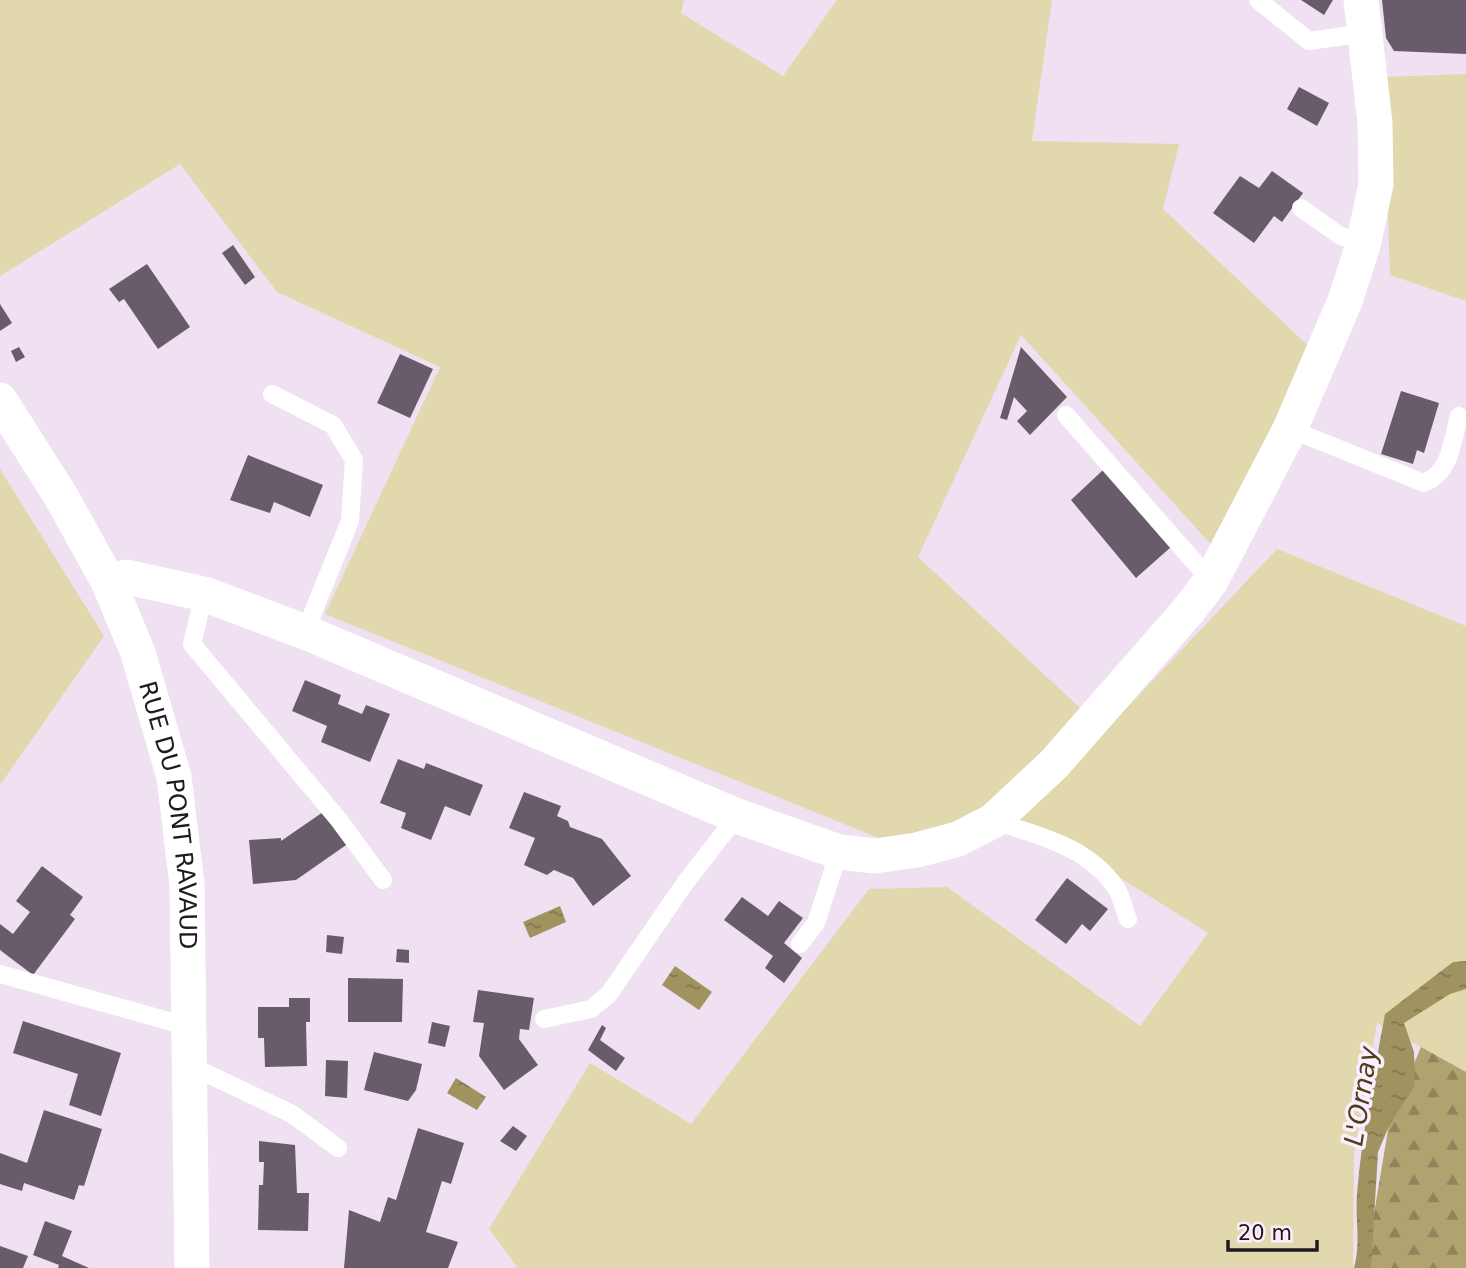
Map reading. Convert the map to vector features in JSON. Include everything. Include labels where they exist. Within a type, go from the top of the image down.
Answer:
[{"type":"street","points":[[108,581],[127,577],[204,594],[305,632],[737,816],[839,852],[875,856],[917,850],[958,839],[993,821],[1055,764],[1130,679],[1210,581],[1290,429],[1345,301],[1363,246],[1377,184],[1375,123],[1363,17]]},
{"type":"street","name":"RUE DU PONT RAVAUD","points":[[0,400],[59,493],[108,581],[138,653],[174,777],[187,885],[192,1268]]},
{"type":"lane","points":[[1258,0],[1309,41],[1363,17]]},
{"type":"lane","points":[[1301,208],[1339,235],[1363,246]]},
{"type":"lane","points":[[272,394],[333,425],[354,460],[350,521],[305,632]]},
{"type":"lane","points":[[1066,415],[1210,581]]},
{"type":"lane","points":[[1290,429],[1423,483],[1437,478],[1446,466],[1459,416]]},
{"type":"lane","points":[[204,594],[192,644],[338,819],[383,880]]},
{"type":"lane","points":[[544,1018],[592,1010],[608,994],[685,883],[737,816]]},
{"type":"lane","points":[[993,821],[1040,835],[1088,857],[1117,889],[1128,919]]},
{"type":"lane","points":[[800,944],[816,923],[839,852]]},
{"type":"lane","points":[[0,974],[190,1027]]},
{"type":"lane","points":[[191,1066],[292,1114],[338,1148]]},
{"type":"shaded area","points":[[0,0],[684,0],[681,13],[783,76],[837,0],[1052,0],[1032,141],[1179,144],[1163,209],[1319,356],[1217,551],[1021,335],[918,557],[1105,731],[1277,549],[1466,626],[1466,1072],[1377,1023],[1354,1154],[1353,1268],[518,1268],[489,1229],[590,1063],[691,1124],[869,889],[947,887],[1140,1026],[1208,933],[1036,825],[891,843],[325,614],[440,367],[277,292],[180,164],[0,276]]},
{"type":"shaded area","points":[[1466,74],[1466,301],[1390,275],[1383,77]]},
{"type":"shaded area","points":[[0,469],[104,636],[0,785]]},
{"type":"green space","points":[[1421,1047],[1466,1072],[1466,1268],[1365,1268],[1389,1124]]},
{"type":"water","points":[[560,906],[566,922],[530,938],[523,922]]},
{"type":"water","points":[[1466,961],[1466,989],[1450,994],[1404,1023],[1414,1052],[1413,1089],[1390,1124],[1378,1152],[1371,1268],[1354,1268],[1362,1149],[1385,1014],[1453,962]]},
{"type":"water","points":[[675,966],[712,992],[699,1010],[662,985]]},
{"type":"water","points":[[456,1078],[486,1097],[477,1110],[447,1093]]},
{"type":"building","points":[[1301,0],[1333,0],[1324,15]]},
{"type":"building","points":[[1382,0],[1466,0],[1466,54],[1394,51],[1386,38]]},
{"type":"building","points":[[1299,87],[1329,103],[1317,126],[1287,109]]},
{"type":"building","points":[[1272,171],[1303,193],[1282,222],[1274,216],[1254,243],[1213,213],[1240,176],[1259,188]]},
{"type":"building","points":[[233,245],[255,277],[245,285],[222,253]]},
{"type":"building","points":[[147,264],[190,327],[158,349],[124,299],[119,302],[109,289]]},
{"type":"building","points":[[0,304],[12,323],[0,331]]},
{"type":"building","points":[[19,347],[25,357],[16,362],[11,351]]},
{"type":"building","points":[[1021,347],[1067,397],[1030,435],[1017,421],[1027,411],[1014,397],[1007,420],[1000,418]]},
{"type":"building","points":[[400,354],[433,369],[410,418],[377,403]]},
{"type":"building","points":[[1401,391],[1439,403],[1424,453],[1417,450],[1413,464],[1381,454]]},
{"type":"building","points":[[248,455],[323,485],[310,517],[274,502],[270,513],[230,500]]},
{"type":"building","points":[[1103,470],[1171,547],[1136,578],[1071,500]]},
{"type":"building","points":[[305,680],[341,695],[338,704],[362,714],[366,705],[390,714],[370,762],[321,742],[327,726],[292,711]]},
{"type":"building","points":[[398,759],[424,769],[426,763],[483,785],[470,816],[445,806],[431,840],[401,828],[406,813],[380,803]]},
{"type":"building","points":[[524,792],[561,806],[557,816],[568,821],[570,827],[602,839],[631,876],[593,906],[573,878],[554,870],[547,875],[524,865],[535,838],[509,828]]},
{"type":"building","points":[[326,810],[349,843],[296,880],[253,884],[249,840],[281,838],[281,841]]},
{"type":"building","points":[[42,866],[83,897],[70,915],[75,919],[33,975],[0,950],[0,924],[13,934],[30,912],[16,901]]},
{"type":"building","points":[[1067,878],[1108,909],[1090,931],[1082,924],[1066,944],[1035,920]]},
{"type":"building","points":[[742,897],[768,916],[779,901],[803,918],[784,943],[802,958],[784,983],[765,968],[773,956],[724,920]]},
{"type":"building","points":[[327,935],[344,937],[342,954],[326,952]]},
{"type":"building","points":[[397,949],[409,950],[409,963],[396,962]]},
{"type":"building","points":[[348,978],[403,979],[402,1022],[348,1022]]},
{"type":"building","points":[[478,990],[534,998],[529,1030],[520,1029],[519,1039],[538,1065],[504,1090],[479,1056],[484,1023],[473,1022]]},
{"type":"building","points":[[289,998],[310,998],[310,1022],[306,1022],[307,1066],[265,1067],[264,1038],[258,1038],[258,1007],[289,1007]]},
{"type":"building","points":[[23,1021],[121,1053],[101,1116],[69,1105],[78,1074],[13,1053]]},
{"type":"building","points":[[432,1022],[450,1026],[445,1047],[428,1043]]},
{"type":"building","points":[[602,1025],[606,1028],[600,1040],[625,1058],[616,1071],[588,1050]]},
{"type":"building","points":[[374,1052],[422,1064],[416,1090],[408,1101],[364,1090]]},
{"type":"building","points":[[326,1060],[348,1061],[347,1098],[325,1096]]},
{"type":"building","points":[[44,1110],[102,1129],[84,1186],[79,1185],[74,1200],[24,1183],[22,1191],[0,1184],[0,1153],[27,1163]]},
{"type":"building","points":[[513,1126],[527,1136],[516,1151],[500,1141]]},
{"type":"building","points":[[418,1128],[464,1143],[451,1184],[442,1181],[426,1232],[458,1242],[448,1268],[344,1268],[349,1210],[380,1222],[388,1197],[396,1200]]},
{"type":"building","points":[[259,1141],[295,1145],[297,1193],[309,1193],[308,1231],[258,1230],[259,1185],[263,1185],[264,1162],[259,1162]]},
{"type":"building","points":[[45,1221],[72,1231],[62,1256],[89,1268],[58,1268],[59,1265],[33,1255]]},
{"type":"building","points":[[0,1246],[28,1256],[23,1268],[0,1268]]},
{"type":"water label","name":"L'Ornay","points":[[1361,1096]]}]
